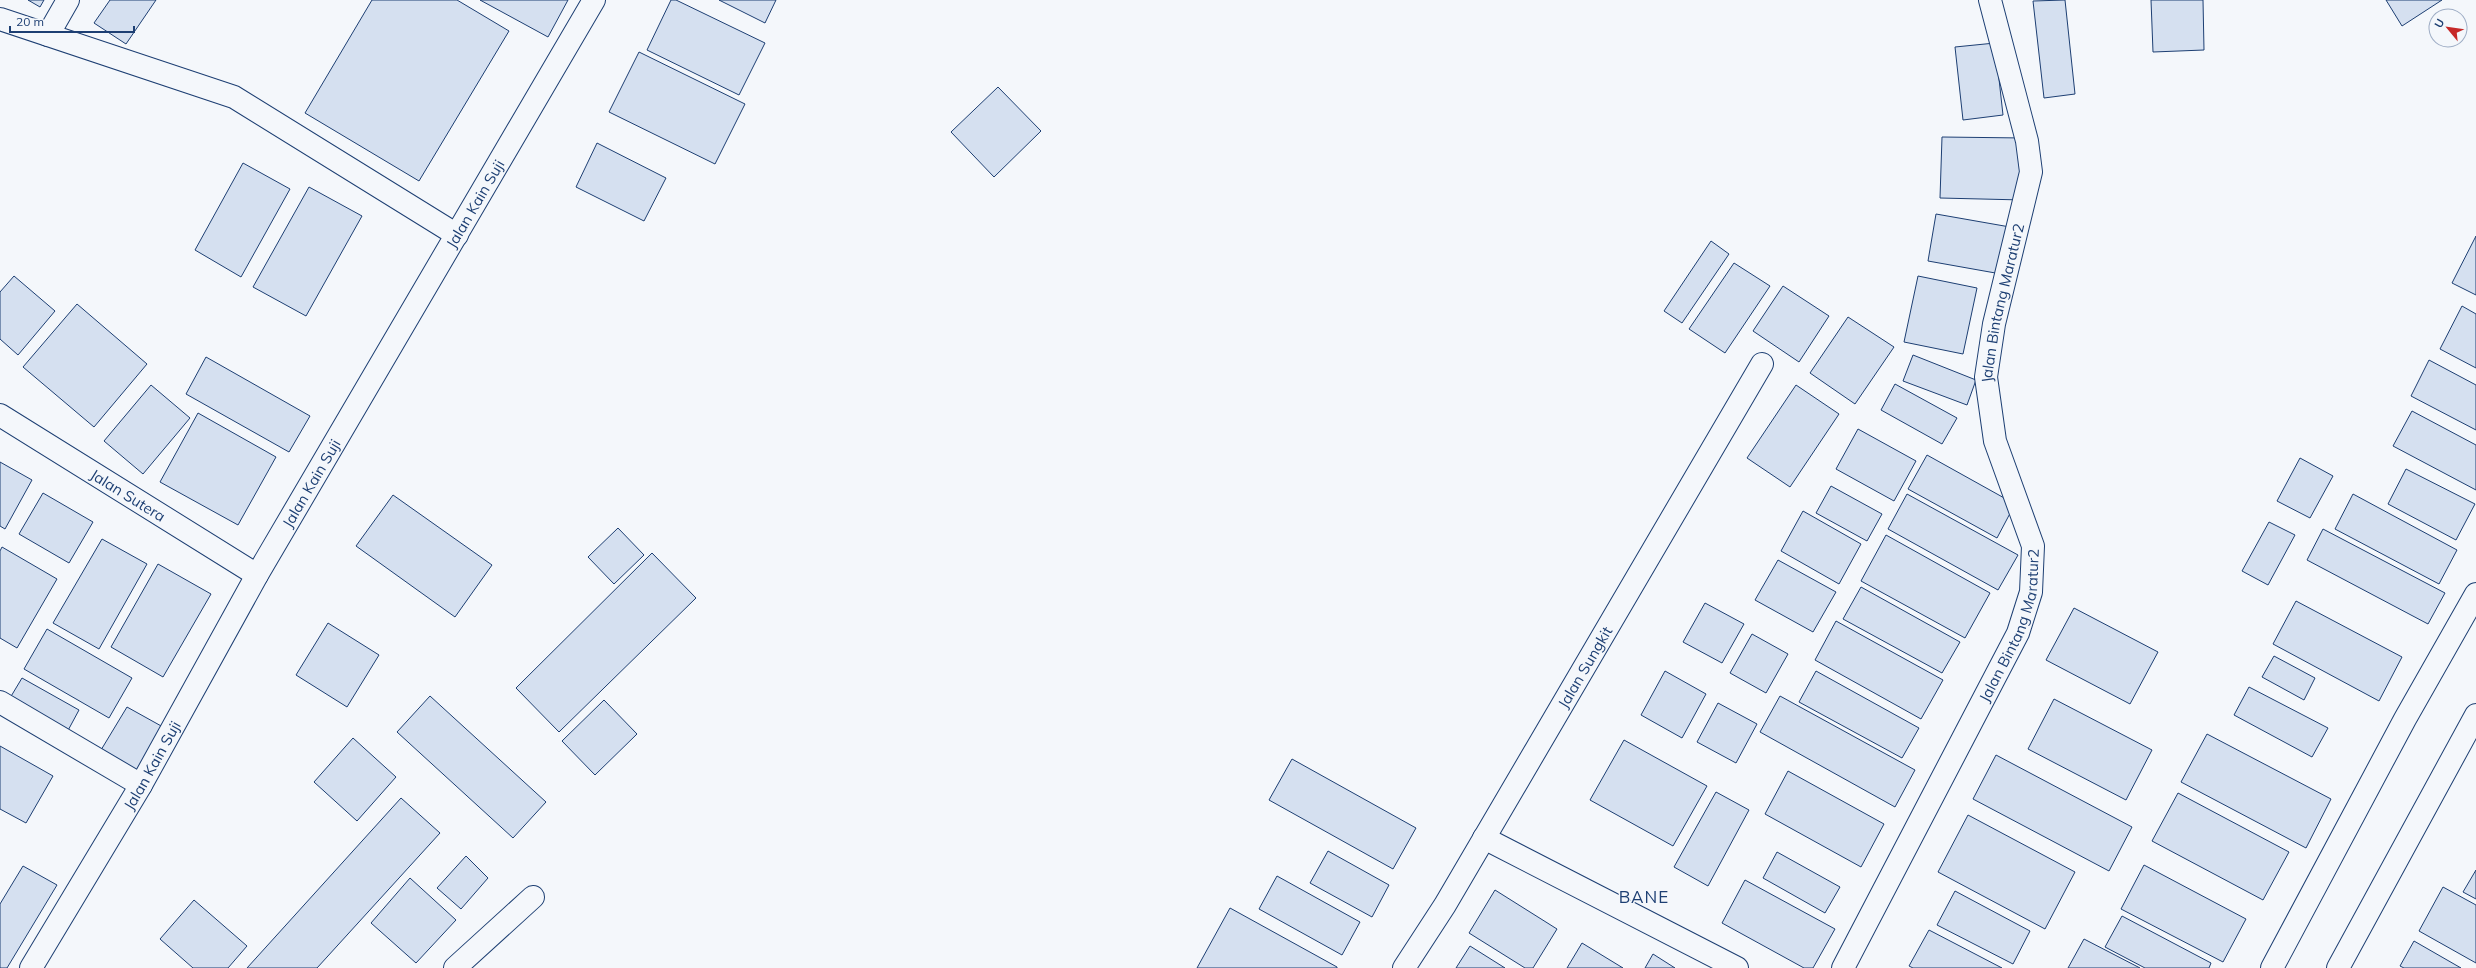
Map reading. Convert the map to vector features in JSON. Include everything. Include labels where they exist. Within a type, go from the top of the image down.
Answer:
[{"type":"main road","points":[[48,35],[68,0]]},
{"type":"main road","name":"Jalan Kain Suji","points":[[31,968],[141,785],[257,575],[594,0]]},
{"type":"main road","name":"Jalan Bintang Maratur2","points":[[1843,968],[2018,633],[2031,592],[2033,546],[1995,442],[1986,378],[1994,324],[2031,172],[2027,141],[1990,0]]},
{"type":"main road","points":[[0,19],[234,97],[456,235]]},
{"type":"main road","name":"Jalan Sungkit","points":[[1404,968],[1484,838],[1762,364]]},
{"type":"main road","name":"Jalan Sutera","points":[[0,415],[257,575]]},
{"type":"main road","points":[[2272,968],[2405,719],[2476,594]]},
{"type":"main road","points":[[0,702],[141,785]]},
{"type":"main road","points":[[2338,968],[2476,715]]},
{"type":"main road","points":[[1484,838],[1737,968]]},
{"type":"main road","points":[[455,968],[533,897]]},
{"type":"building","points":[[28,0],[44,0],[40,7]]},
{"type":"building","points":[[110,0],[156,0],[126,44],[94,23]]},
{"type":"building","points":[[372,0],[457,0],[509,31],[419,181],[305,113]]},
{"type":"building","points":[[480,0],[568,0],[548,37]]},
{"type":"building","points":[[671,0],[676,0],[765,43],[739,95],[647,50]]},
{"type":"building","points":[[719,0],[776,0],[765,23]]},
{"type":"building","points":[[2065,0],[2075,94],[2044,98],[2033,1]]},
{"type":"building","points":[[2151,0],[2203,0],[2204,50],[2153,52]]},
{"type":"building","points":[[2386,0],[2442,0],[2428,8],[2402,26]]},
{"type":"building","points":[[1995,43],[2003,115],[1963,120],[1955,47]]},
{"type":"building","points":[[639,52],[745,104],[715,164],[609,112]]},
{"type":"building","points":[[998,87],[1041,131],[994,177],[951,132]]},
{"type":"building","points":[[1942,137],[2024,138],[2023,200],[1940,198]]},
{"type":"building","points":[[597,143],[666,178],[644,221],[576,187]]},
{"type":"building","points":[[243,163],[290,189],[241,277],[195,250]]},
{"type":"building","points":[[309,187],[362,216],[306,316],[253,287]]},
{"type":"building","points":[[1936,214],[2010,227],[2001,274],[1928,261]]},
{"type":"building","points":[[2476,236],[2476,295],[2452,283]]},
{"type":"building","points":[[1711,241],[1729,254],[1682,323],[1664,311]]},
{"type":"building","points":[[1734,263],[1770,286],[1725,353],[1689,329]]},
{"type":"building","points":[[14,276],[55,311],[18,355],[0,339],[0,292]]},
{"type":"building","points":[[1918,276],[1977,288],[1963,354],[1904,342]]},
{"type":"building","points":[[1783,286],[1829,316],[1799,362],[1753,331]]},
{"type":"building","points":[[77,304],[147,364],[94,427],[23,367]]},
{"type":"building","points":[[2462,306],[2476,314],[2476,368],[2440,349]]},
{"type":"building","points":[[1848,317],[1894,347],[1855,404],[1810,373]]},
{"type":"building","points":[[1913,355],[1976,380],[1967,405],[1903,381]]},
{"type":"building","points":[[206,357],[310,416],[289,452],[186,394]]},
{"type":"building","points":[[2429,360],[2476,385],[2476,430],[2411,396]]},
{"type":"building","points":[[1895,384],[1957,418],[1942,444],[1881,410]]},
{"type":"building","points":[[151,385],[190,418],[143,474],[104,441]]},
{"type":"building","points":[[1796,385],[1839,414],[1790,487],[1747,458]]},
{"type":"building","points":[[2412,411],[2476,445],[2476,490],[2393,446]]},
{"type":"building","points":[[198,413],[276,457],[238,525],[160,482]]},
{"type":"building","points":[[1858,429],[1916,461],[1894,501],[1836,469]]},
{"type":"building","points":[[1927,455],[2015,504],[1997,538],[1908,489]]},
{"type":"building","points":[[2300,458],[2333,476],[2310,518],[2277,501]]},
{"type":"building","points":[[0,462],[32,480],[5,529],[0,526]]},
{"type":"building","points":[[2406,469],[2475,504],[2456,540],[2388,504]]},
{"type":"building","points":[[1831,486],[1882,514],[1867,541],[1816,513]]},
{"type":"building","points":[[43,493],[93,522],[69,563],[19,534]]},
{"type":"building","points":[[1907,494],[2018,555],[1998,590],[1888,529]]},
{"type":"building","points":[[2353,494],[2457,550],[2439,584],[2335,529]]},
{"type":"building","points":[[393,495],[492,565],[455,617],[356,546]]},
{"type":"building","points":[[1803,511],[1861,544],[1839,584],[1781,551]]},
{"type":"building","points":[[2269,522],[2295,535],[2268,585],[2242,571]]},
{"type":"building","points":[[618,528],[644,555],[614,584],[588,557]]},
{"type":"building","points":[[2323,529],[2445,593],[2428,624],[2307,560]]},
{"type":"building","points":[[1886,535],[1990,593],[1965,638],[1861,581]]},
{"type":"building","points":[[102,539],[147,564],[99,649],[53,623]]},
{"type":"building","points":[[2,547],[57,579],[17,648],[0,638],[0,551]]},
{"type":"building","points":[[652,553],[696,598],[559,732],[516,688]]},
{"type":"building","points":[[1778,560],[1836,592],[1813,632],[1755,600]]},
{"type":"building","points":[[158,564],[211,594],[163,677],[111,647]]},
{"type":"building","points":[[1861,587],[1960,642],[1942,673],[1843,619]]},
{"type":"building","points":[[2296,601],[2402,657],[2379,701],[2273,644]]},
{"type":"building","points":[[1705,603],[1744,624],[1722,663],[1683,642]]},
{"type":"building","points":[[2074,608],[2158,652],[2130,704],[2046,660]]},
{"type":"building","points":[[1836,621],[1943,680],[1921,719],[1815,660]]},
{"type":"building","points":[[328,623],[379,655],[347,707],[296,675]]},
{"type":"building","points":[[47,629],[132,678],[109,718],[24,669]]},
{"type":"building","points":[[1752,634],[1788,654],[1766,693],[1730,673]]},
{"type":"building","points":[[2274,656],[2315,678],[2304,700],[2262,677]]},
{"type":"building","points":[[1665,671],[1706,694],[1682,738],[1641,715]]},
{"type":"building","points":[[1816,671],[1919,728],[1902,758],[1799,702]]},
{"type":"building","points":[[22,678],[79,710],[65,736],[7,703]]},
{"type":"building","points":[[2249,687],[2328,728],[2312,757],[2234,715]]},
{"type":"building","points":[[430,696],[546,802],[513,838],[397,732]]},
{"type":"building","points":[[1780,696],[1915,770],[1895,807],[1760,732]]},
{"type":"building","points":[[2054,699],[2152,750],[2126,800],[2028,749]]},
{"type":"building","points":[[604,700],[637,734],[595,775],[562,741]]},
{"type":"building","points":[[1718,703],[1757,724],[1736,763],[1697,742]]},
{"type":"building","points":[[127,707],[163,727],[138,771],[101,750]]},
{"type":"building","points":[[2207,734],[2331,799],[2306,848],[2181,782]]},
{"type":"building","points":[[353,738],[396,777],[357,821],[314,782]]},
{"type":"building","points":[[1624,740],[1707,786],[1673,846],[1590,800]]},
{"type":"building","points":[[0,746],[53,776],[26,823],[0,809]]},
{"type":"building","points":[[1996,755],[2132,827],[2109,871],[1973,799]]},
{"type":"building","points":[[1292,759],[1416,828],[1393,869],[1269,800]]},
{"type":"building","points":[[1788,771],[1884,824],[1861,867],[1765,814]]},
{"type":"building","points":[[1716,792],[1749,810],[1708,886],[1674,867]]},
{"type":"building","points":[[2178,793],[2289,852],[2263,900],[2152,841]]},
{"type":"building","points":[[401,798],[440,833],[317,968],[247,968]]},
{"type":"building","points":[[1968,815],[2075,872],[2045,929],[1938,872]]},
{"type":"building","points":[[1328,851],[1389,885],[1372,917],[1310,883]]},
{"type":"building","points":[[1777,852],[1840,887],[1825,913],[1763,878]]},
{"type":"building","points":[[466,856],[488,878],[461,909],[437,888]]},
{"type":"building","points":[[2144,865],[2246,919],[2223,962],[2121,909]]},
{"type":"building","points":[[23,866],[57,885],[7,968],[0,968],[0,904]]},
{"type":"building","points":[[2476,870],[2476,899],[2463,892]]},
{"type":"building","points":[[1277,876],[1360,922],[1342,955],[1259,909]]},
{"type":"building","points":[[410,878],[456,920],[416,963],[371,923]]},
{"type":"building","points":[[1745,880],[1835,929],[1813,968],[1804,968],[1722,923]]},
{"type":"building","points":[[2443,887],[2476,905],[2476,963],[2419,931]]},
{"type":"building","points":[[1495,890],[1557,929],[1533,968],[1525,968],[1469,933]]},
{"type":"building","points":[[1955,891],[2030,931],[2013,964],[1937,925]]},
{"type":"building","points":[[194,900],[247,946],[228,968],[193,968],[160,939]]},
{"type":"building","points":[[1230,908],[1337,967],[1337,968],[1197,968]]},
{"type":"building","points":[[2122,916],[2211,963],[2209,968],[2145,968],[2105,947]]},
{"type":"building","points":[[1929,930],[2002,968],[1913,968],[1909,966]]},
{"type":"building","points":[[2084,939],[2140,968],[2068,968]]},
{"type":"building","points":[[2414,941],[2461,968],[2404,968],[2400,966]]},
{"type":"building","points":[[1582,943],[1623,968],[1567,968]]},
{"type":"building","points":[[1470,946],[1505,968],[1456,968]]},
{"type":"building","points":[[1653,954],[1675,968],[1645,968]]},
{"type":"district","name":"BANE","points":[[1644,896]]}]
